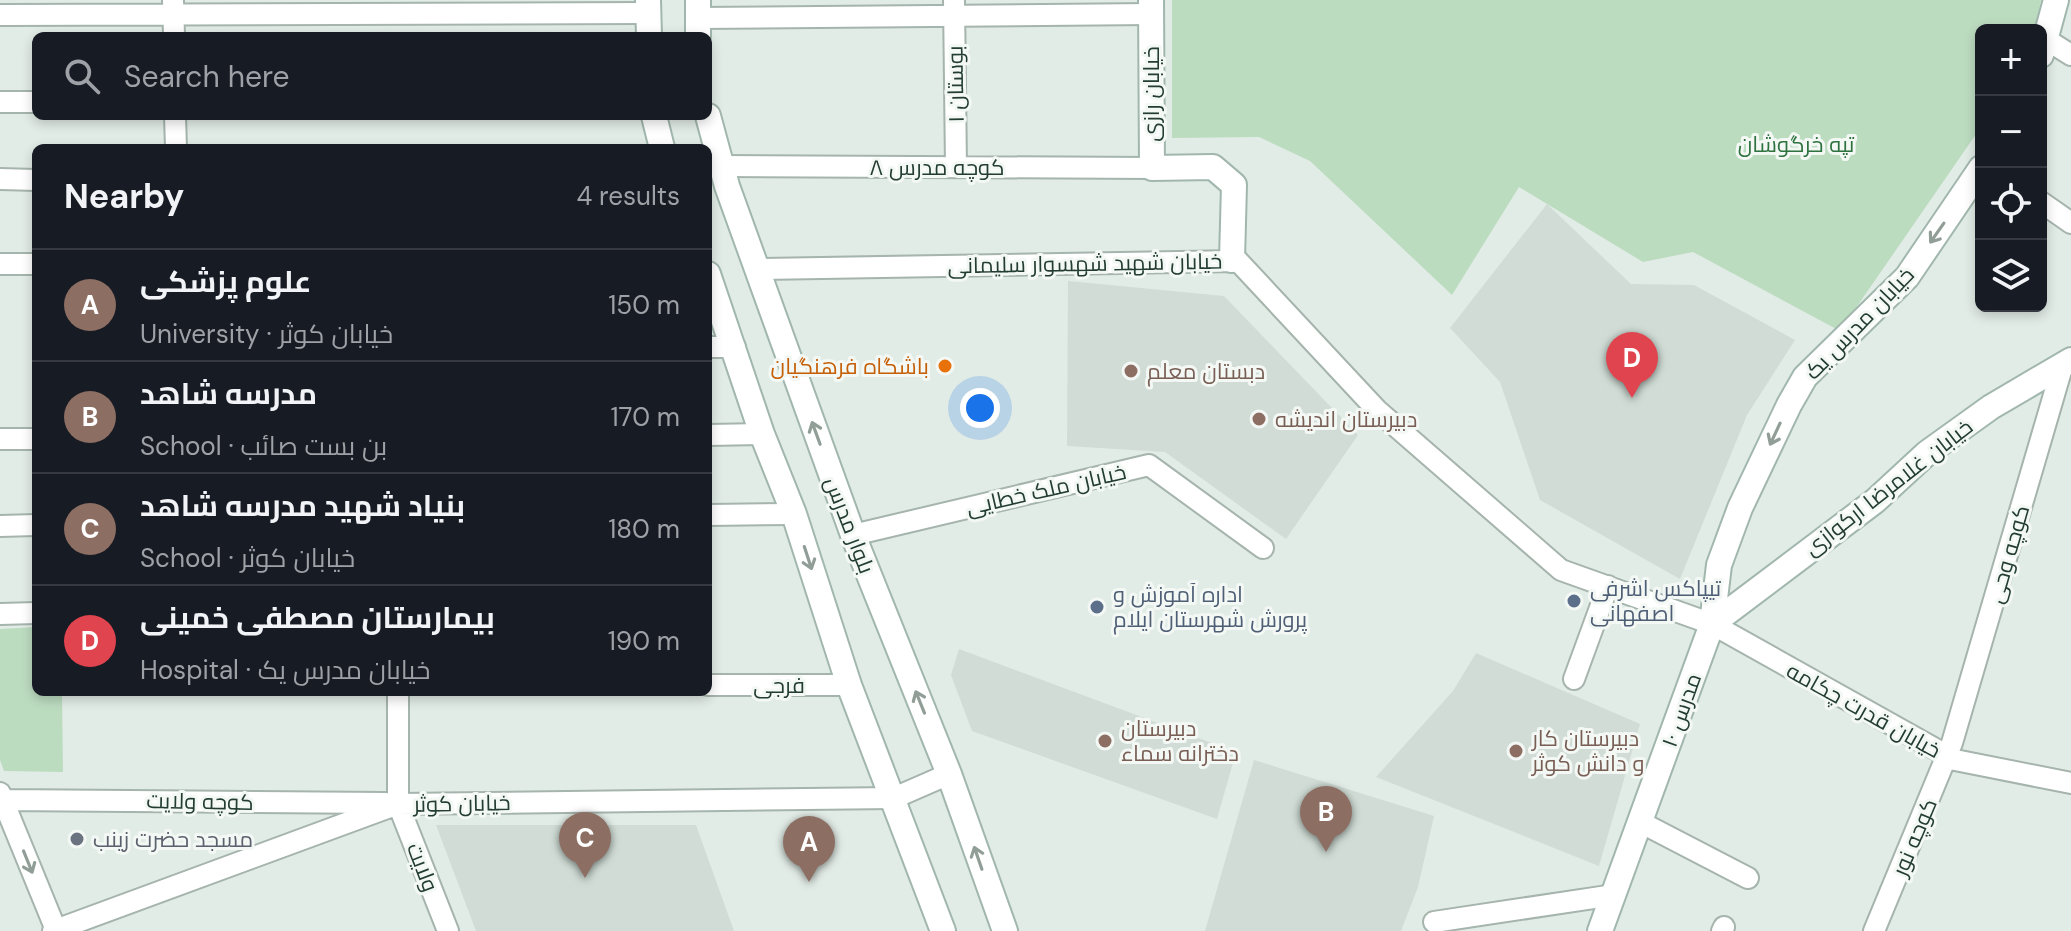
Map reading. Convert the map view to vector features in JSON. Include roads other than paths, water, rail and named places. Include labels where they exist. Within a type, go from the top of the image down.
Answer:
[{"type":"street","points":[[2047,35],[2056,0]]},
{"type":"street","points":[[173,7],[174,32]]},
{"type":"street","points":[[0,15],[173,7],[390,7],[648,16]]},
{"type":"street","points":[[698,18],[954,8],[1151,7]]},
{"type":"street","name":"خیابان رازی","points":[[1151,7],[1152,168],[1213,167],[1234,185],[1232,260]]},
{"type":"street","name":"بوستان ۱","points":[[954,8],[956,167]]},
{"type":"street","points":[[2047,48],[2071,55]]},
{"type":"street","points":[[0,102],[32,102]]},
{"type":"street","points":[[175,120],[176,144]]},
{"type":"street","points":[[655,120],[661,144]]},
{"type":"street","name":"بلوار مدرس","points":[[709,120],[721,166],[756,269],[853,535],[949,774],[1005,931]]},
{"type":"street","name":"کوچه مدرس ۸","points":[[721,166],[1152,168]]},
{"type":"street","name":"خیابان مدرس یک","points":[[1712,624],[1719,565],[1740,508],[1805,377],[1907,277],[1975,177]]},
{"type":"street","points":[[0,179],[32,180]]},
{"type":"street","points":[[2047,206],[2071,223]]},
{"type":"street","name":"خیابان شهید شهسوار سلیمانی","points":[[756,269],[1232,260],[1243,264],[1377,410],[1561,570],[1712,624]]},
{"type":"street","points":[[0,264],[32,264]]},
{"type":"street","points":[[712,285],[762,434],[794,514],[849,685],[943,931]]},
{"type":"street","points":[[712,347],[735,347]]},
{"type":"street","name":"خیابان غلامرضا ارکوازی","points":[[1712,624],[1875,501],[1927,453],[1991,407],[2067,362]]},
{"type":"street","name":"کوچه وحی","points":[[1950,750],[2067,362]]},
{"type":"street","points":[[712,435],[762,434]]},
{"type":"street","points":[[0,439],[32,439]]},
{"type":"street","name":"خیابان ملک خطایی","points":[[853,535],[1149,465],[1263,548]]},
{"type":"street","points":[[712,515],[794,514]]},
{"type":"street","points":[[0,526],[32,525]]},
{"type":"street","points":[[1574,679],[1608,586]]},
{"type":"street","points":[[0,614],[32,613]]},
{"type":"street","name":"خیابان قدرت چکامه","points":[[1712,624],[1950,750],[2071,783]]},
{"type":"street","name":"مدرس ۱۰","points":[[1600,931],[1712,624]]},
{"type":"street","name":"فرجی","points":[[712,685],[849,685]]},
{"type":"street","points":[[398,696],[398,804]]},
{"type":"street","name":"کوچه نور","points":[[1874,931],[1950,750]]},
{"type":"street","points":[[894,798],[949,774]]},
{"type":"street","points":[[1,796],[55,930]]},
{"type":"street","name":"کوچه ولایت","points":[[1,796],[398,804]]},
{"type":"street","name":"خیابان کوثر","points":[[55,930],[398,804],[894,798]]},
{"type":"street","name":"ولایت","points":[[398,804],[448,931]]},
{"type":"street","points":[[1640,822],[1748,878]]},
{"type":"street","points":[[1434,922],[1614,895]]},
{"type":"place","name":"باشگاه فرهنگیان","points":[[945,366]]},
{"type":"place","name":"دبستان معلم","points":[[1131,371]]},
{"type":"place","name":"بیمارستان مصطفی خمینی","points":[[1632,398]]},
{"type":"place","name":"دبیرستان اندیشه","points":[[1259,419]]},
{"type":"place","name":"تیپاکس اشرفی اصفهانی","points":[[1574,601]]},
{"type":"place","name":"اداره آموزش و پرورش شهرستان ایلام","points":[[1097,607]]},
{"type":"place","name":"دبیرستان دخترانه سماء","points":[[1105,741]]},
{"type":"place","name":"دبیرستان کار و دانش کوثر","points":[[1516,751]]},
{"type":"place","name":"مسجد حضرت زینب","points":[[77,839]]},
{"type":"place","name":"مدرسه شاهد","points":[[1326,852]]},
{"type":"place","name":"بنیاد شهید مدرسه شاهد","points":[[585,878]]},
{"type":"place","name":"علوم پزشکی","points":[[809,882]]},
{"type":"park label","name":"تپه خرگوشان","points":[[1796,144]]}]
